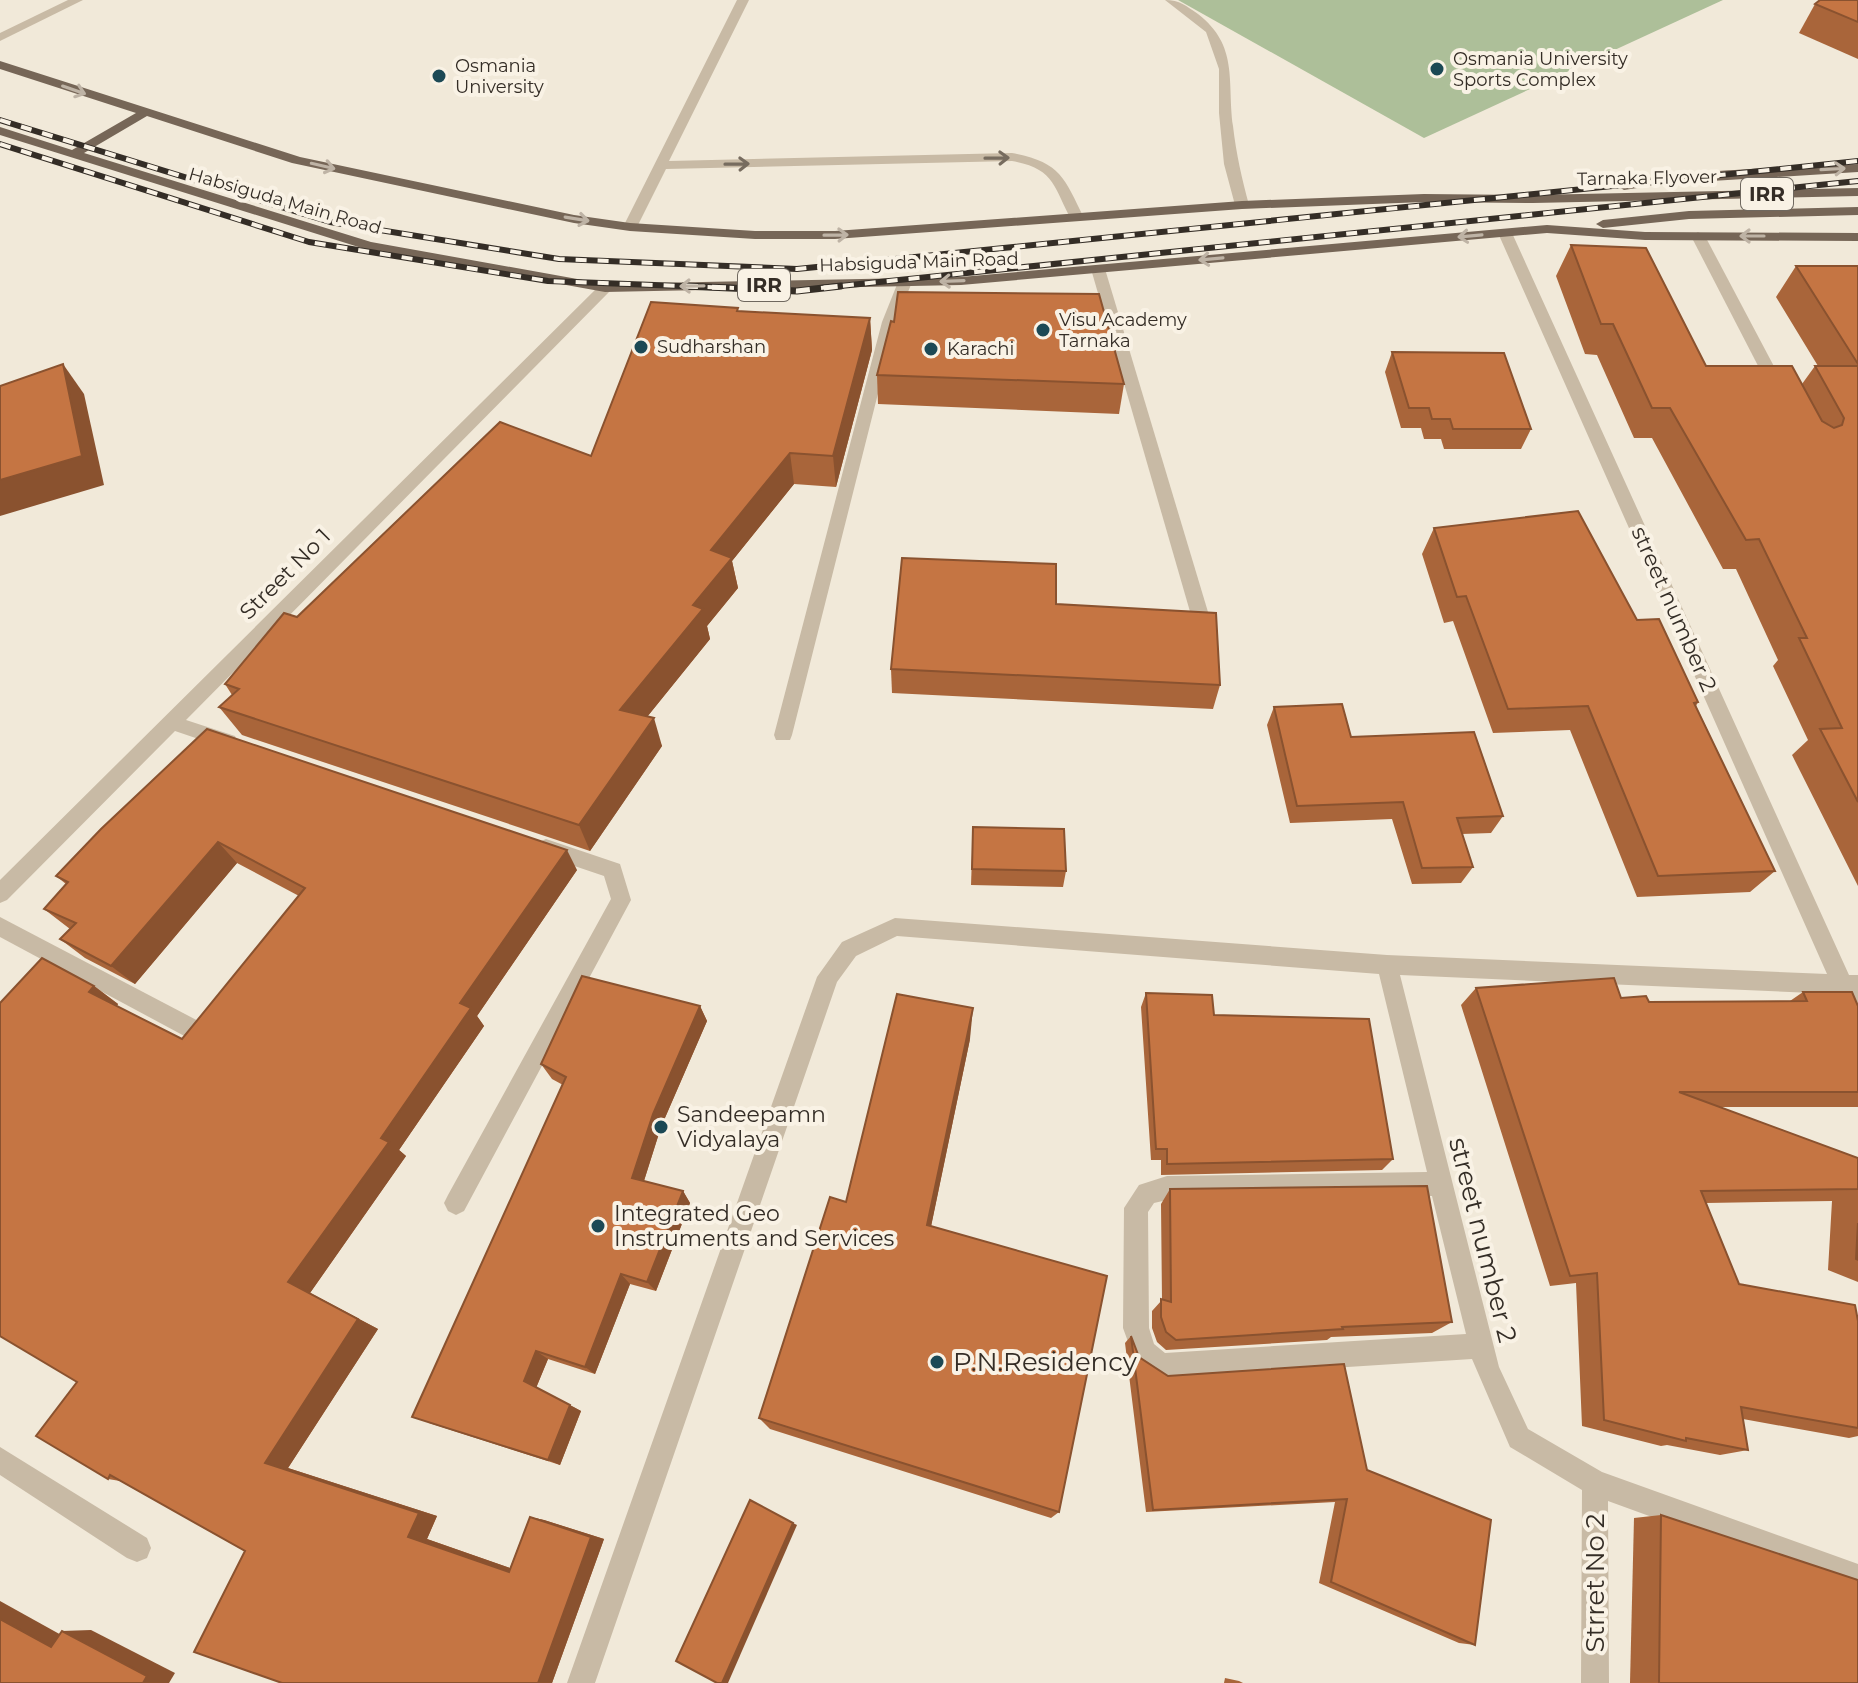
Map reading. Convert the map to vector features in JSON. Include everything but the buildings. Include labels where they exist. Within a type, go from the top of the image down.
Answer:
[{"type":"main road","name":"Habsiguda Main Road","points":[[0,65],[297,160],[574,219],[630,227],[755,235],[835,235],[1242,205],[1424,198],[1533,199]]},
{"type":"main road","points":[[72,155],[144,113]]},
{"type":"main road","name":"Habsiguda Main Road","points":[[0,131],[370,246],[605,288],[961,281],[1547,229],[1645,236],[1858,237]]},
{"type":"main road","points":[[1533,199],[1663,180],[1858,168]]},
{"type":"main road","name":"Tarnaka Flyover","points":[[1533,199],[1858,192]]},
{"type":"main road","name":"Tarnaka Flyover","points":[[1547,229],[1689,215],[1858,211]]},
{"type":"street","points":[[0,37],[77,0]]},
{"type":"street","points":[[630,227],[743,0]]},
{"type":"street","points":[[1171,0],[1211,30],[1225,69],[1228,139],[1242,205]]},
{"type":"street","points":[[659,165],[1012,157],[1038,161],[1053,169],[1077,218]]},
{"type":"street","name":"street number 2","points":[[1505,233],[1850,985],[1858,1019]]},
{"type":"street","points":[[1698,236],[1789,410]]},
{"type":"street","points":[[1098,269],[1202,622]]},
{"type":"street","points":[[783,735],[889,322],[905,282]]},
{"type":"street","name":"Street No 1","points":[[0,894],[605,288]]},
{"type":"street","points":[[171,722],[244,747]]},
{"type":"street","points":[[456,1203],[621,900],[613,870],[524,841]]},
{"type":"street","points":[[0,926],[198,1032]]},
{"type":"street","points":[[581,1683],[828,977],[849,949],[895,927],[1387,965],[1850,985]]},
{"type":"street","name":"street number 2","points":[[1387,965],[1480,1346],[1487,1369],[1519,1438],[1595,1483],[1858,1578]]},
{"type":"street","points":[[1441,1184],[1167,1188],[1147,1193],[1136,1208],[1136,1328],[1144,1352],[1161,1366],[1480,1346]]},
{"type":"street","points":[[0,1460],[137,1548]]},
{"type":"street","name":"Strret No 2","points":[[1595,1483],[1595,1683]]},
{"type":"green space","name":"Osmania University Sports Complex","points":[[1178,0],[1723,0],[1424,138]]},
{"type":"railway","points":[[0,120],[330,222],[559,259],[797,269],[1858,161]]},
{"type":"railway","points":[[0,144],[309,242],[548,281],[702,287]]},
{"type":"railway","points":[[821,288],[1858,181]]},
{"type":"railway","points":[[684,286],[702,287]]},
{"type":"railway","points":[[702,287],[797,291],[841,286]]},
{"type":"railway","points":[[702,287],[734,288]]},
{"type":"place","name":"Osmania University Sports Complex","points":[[1437,69]]},
{"type":"place","name":"Osmania University","points":[[439,76]]},
{"type":"place","name":"Visu Academy Tarnaka","points":[[1043,330]]},
{"type":"place","name":"Sudharshan","points":[[641,347]]},
{"type":"place","name":"Karachi","points":[[931,349]]},
{"type":"place","name":"Sandeepamn Vidyalaya","points":[[661,1127]]},
{"type":"place","name":"Integrated Geo Instruments and Services","points":[[598,1226]]},
{"type":"place","name":"P.N.Residency","points":[[937,1362]]}]
